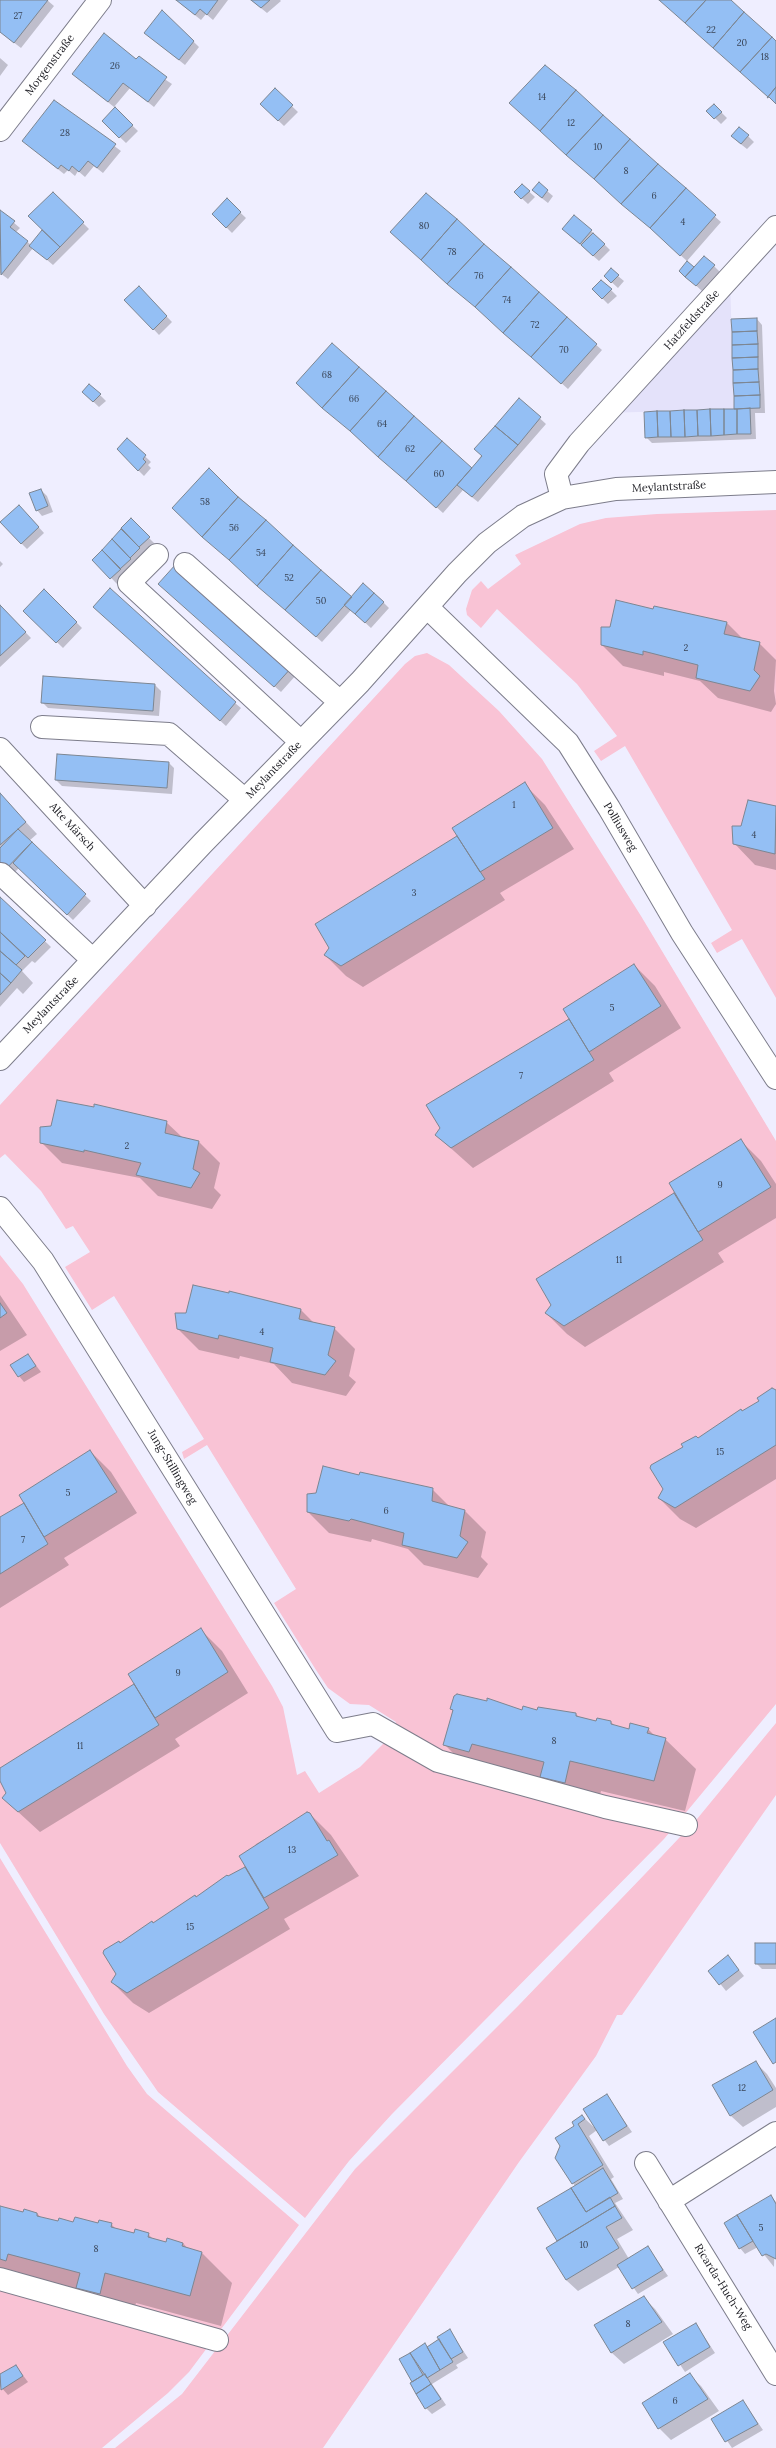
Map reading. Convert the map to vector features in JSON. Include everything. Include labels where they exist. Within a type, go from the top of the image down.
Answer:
[{"type":"street","name":"Morgenstraße","points":[[0,130],[100,0]]},
{"type":"street","name":"Hatzfeldstraße","points":[[562,498],[556,474],[579,443],[776,227]]},
{"type":"street","name":"Meylantstraße","points":[[0,1059],[245,800],[340,702],[487,543],[523,516],[562,498],[616,489],[776,482]]},
{"type":"street","points":[[157,555],[129,583],[301,742]]},
{"type":"street","points":[[185,564],[340,702]]},
{"type":"street","name":"Polliusweg","points":[[427,607],[568,743],[620,825],[682,933],[776,1078]]},
{"type":"street","points":[[42,727],[169,734],[245,800]]},
{"type":"street","name":"Alte Märsch","points":[[0,748],[145,906]]},
{"type":"street","points":[[1,874],[93,960]]},
{"type":"street","name":"Jung-Stillingweg","points":[[0,1208],[43,1260],[337,1731],[373,1724],[438,1760],[605,1807],[686,1825]]},
{"type":"street","points":[[669,2201],[776,2133]]},
{"type":"street","name":"Ricarda-Huch-Weg","points":[[646,2163],[776,2374]]},
{"type":"street","points":[[0,2279],[217,2340]]},
{"type":"shaded area","points":[[730,278],[734,409],[607,413]]},
{"type":"shaded area","points":[[776,510],[776,998],[742,939],[717,953],[711,943],[732,930],[625,746],[601,761],[594,751],[617,736],[577,684],[497,609],[481,628],[467,615],[466,609],[472,590],[481,581],[488,589],[521,564],[515,555],[580,524],[606,518],[657,514]]},
{"type":"shaded area","points":[[427,653],[449,665],[499,711],[542,759],[641,916],[776,1141],[776,1704],[664,1839],[392,2114],[349,2161],[305,2218],[158,2092],[104,2014],[0,1843],[0,1255],[23,1284],[272,1686],[283,1707],[297,1775],[305,1771],[319,1793],[360,1767],[385,1742],[396,1722],[369,1705],[350,1704],[328,1688],[316,1670],[274,1603],[296,1589],[207,1445],[184,1459],[182,1452],[204,1439],[114,1296],[92,1310],[65,1267],[90,1252],[73,1226],[66,1229],[41,1191],[5,1154],[0,1158],[0,1105],[405,664],[415,656]]},
{"type":"shaded area","points":[[776,1723],[776,1795],[622,2015],[617,2015],[596,2056],[519,2162],[323,2448],[115,2448],[182,2394],[355,2169],[518,2006],[697,1819]]},
{"type":"shaded area","points":[[0,1858],[127,2066],[147,2094],[299,2225],[189,2372],[168,2393],[102,2448],[0,2448]]},
{"type":"building","points":[[0,0],[48,0],[14,43],[0,32]]},
{"type":"building","points":[[176,0],[218,0],[207,15],[200,9],[195,15]]},
{"type":"building","points":[[251,0],[270,0],[261,8]]},
{"type":"building","points":[[659,0],[706,0],[685,23]]},
{"type":"building","points":[[706,0],[731,0],[744,12],[713,48],[685,23]]},
{"type":"building","points":[[162,10],[194,41],[179,60],[144,33]]},
{"type":"building","points":[[744,12],[772,37],[740,72],[713,48]]},
{"type":"building","points":[[104,33],[136,59],[139,56],[167,77],[148,102],[123,83],[108,102],[72,74]]},
{"type":"building","points":[[772,37],[776,41],[776,87],[768,97],[740,72]]},
{"type":"building","points":[[545,65],[576,90],[540,131],[509,103]]},
{"type":"building","points":[[776,87],[776,104],[769,97],[767,98]]},
{"type":"building","points":[[275,88],[293,105],[278,121],[260,104]]},
{"type":"building","points":[[576,90],[603,115],[566,155],[540,131]]},
{"type":"building","points":[[54,100],[116,144],[97,168],[88,161],[79,172],[72,166],[69,171],[61,165],[58,169],[22,141]]},
{"type":"building","points":[[714,104],[722,112],[714,119],[706,111]]},
{"type":"building","points":[[115,107],[133,125],[119,138],[102,121]]},
{"type":"building","points":[[603,115],[630,139],[594,179],[566,155]]},
{"type":"building","points":[[739,127],[749,135],[741,144],[731,136]]},
{"type":"building","points":[[630,139],[658,164],[621,204],[594,179]]},
{"type":"building","points":[[658,164],[686,188],[650,228],[621,204]]},
{"type":"building","points":[[539,182],[548,190],[542,198],[532,190]]},
{"type":"building","points":[[522,184],[530,191],[521,199],[514,192]]},
{"type":"building","points":[[686,188],[716,215],[680,256],[650,228]]},
{"type":"building","points":[[53,192],[84,222],[60,247],[28,216]]},
{"type":"building","points":[[426,193],[457,219],[421,260],[390,232]]},
{"type":"building","points":[[227,198],[241,212],[226,228],[212,214]]},
{"type":"building","points":[[0,210],[15,221],[10,227],[28,241],[1,275]]},
{"type":"building","points":[[574,215],[592,230],[580,244],[562,229]]},
{"type":"building","points":[[457,219],[484,244],[447,284],[421,260]]},
{"type":"building","points":[[42,230],[60,247],[47,260],[29,246]]},
{"type":"building","points":[[593,233],[605,244],[593,256],[581,245]]},
{"type":"building","points":[[484,244],[511,267],[475,307],[447,284]]},
{"type":"building","points":[[704,256],[715,265],[696,286],[685,277]]},
{"type":"building","points":[[687,261],[694,267],[685,277],[679,271]]},
{"type":"building","points":[[511,267],[539,292],[503,333],[475,307]]},
{"type":"building","points":[[611,268],[619,275],[611,283],[604,276]]},
{"type":"building","points":[[601,280],[612,289],[602,299],[592,289]]},
{"type":"building","points":[[139,286],[167,316],[153,330],[124,300]]},
{"type":"building","points":[[539,292],[567,317],[531,357],[503,333]]},
{"type":"building","points":[[567,317],[597,344],[561,384],[531,357]]},
{"type":"building","points":[[757,318],[757,331],[732,332],[731,319]]},
{"type":"building","points":[[757,331],[758,344],[732,345],[732,332]]},
{"type":"building","points":[[332,343],[359,367],[322,408],[296,383]]},
{"type":"building","points":[[758,344],[758,357],[732,358],[732,345]]},
{"type":"building","points":[[758,357],[758,369],[733,370],[732,358]]},
{"type":"building","points":[[359,367],[386,391],[350,431],[322,408]]},
{"type":"building","points":[[758,369],[759,382],[733,383],[733,370]]},
{"type":"building","points":[[759,382],[760,395],[734,396],[733,383]]},
{"type":"building","points":[[89,384],[101,394],[93,402],[82,392]]},
{"type":"building","points":[[386,391],[414,416],[378,457],[350,431]]},
{"type":"building","points":[[760,395],[760,408],[734,409],[734,396]]},
{"type":"building","points":[[519,398],[541,417],[518,445],[495,426]]},
{"type":"building","points":[[750,408],[751,434],[737,434],[737,409]]},
{"type":"building","points":[[710,409],[711,436],[698,436],[697,410]]},
{"type":"building","points":[[710,409],[724,409],[724,435],[711,436]]},
{"type":"building","points":[[724,409],[737,409],[737,434],[724,435]]},
{"type":"building","points":[[684,410],[697,410],[698,436],[685,437]]},
{"type":"building","points":[[684,410],[685,437],[671,437],[670,411]]},
{"type":"building","points":[[657,411],[670,411],[671,437],[658,437]]},
{"type":"building","points":[[657,411],[658,437],[645,438],[644,412]]},
{"type":"building","points":[[414,416],[442,441],[406,481],[378,457]]},
{"type":"building","points":[[495,426],[518,445],[472,497],[457,485],[482,456],[474,449]]},
{"type":"building","points":[[127,438],[146,455],[143,459],[146,462],[138,471],[117,449]]},
{"type":"building","points":[[442,441],[472,468],[436,508],[406,481]]},
{"type":"building","points":[[209,468],[238,497],[202,537],[172,508]]},
{"type":"building","points":[[41,489],[48,506],[36,511],[29,493]]},
{"type":"building","points":[[238,497],[266,520],[229,560],[202,537]]},
{"type":"building","points":[[19,505],[39,527],[21,544],[0,522]]},
{"type":"building","points":[[131,518],[150,537],[139,547],[121,528]]},
{"type":"building","points":[[266,520],[293,545],[257,586],[229,560]]},
{"type":"building","points":[[121,529],[140,548],[130,558],[112,539]]},
{"type":"building","points":[[112,539],[131,559],[120,569],[102,550]]},
{"type":"building","points":[[293,545],[321,570],[285,610],[257,586]]},
{"type":"building","points":[[102,550],[121,569],[110,579],[92,560]]},
{"type":"building","points":[[176,564],[292,667],[274,687],[158,584]]},
{"type":"building","points":[[321,570],[352,597],[316,637],[285,610]]},
{"type":"building","points":[[363,583],[374,593],[355,614],[344,605]]},
{"type":"building","points":[[110,588],[236,702],[220,721],[93,607]]},
{"type":"building","points":[[44,589],[77,622],[56,643],[23,611]]},
{"type":"building","points":[[374,593],[384,602],[365,623],[355,614]]},
{"type":"building","points":[[616,600],[653,609],[654,606],[727,622],[724,634],[760,642],[754,670],[760,676],[750,691],[696,678],[698,665],[643,651],[643,655],[601,645],[601,627],[610,627]]},
{"type":"building","points":[[0,605],[26,632],[0,656]]},
{"type":"building","points":[[43,676],[155,684],[153,711],[41,703]]},
{"type":"building","points":[[57,754],[169,762],[167,788],[55,780]]},
{"type":"building","points":[[525,782],[553,828],[480,872],[452,828]]},
{"type":"building","points":[[0,793],[26,822],[0,845]]},
{"type":"building","points":[[748,800],[776,806],[775,854],[733,844],[732,826],[741,826]]},
{"type":"building","points":[[18,829],[32,842],[0,875],[0,848]]},
{"type":"building","points":[[457,836],[485,879],[341,966],[324,955],[329,948],[315,924]]},
{"type":"building","points":[[32,842],[86,894],[67,915],[13,863]]},
{"type":"building","points":[[0,897],[46,940],[28,958],[0,932]]},
{"type":"building","points":[[0,932],[25,956],[16,965],[0,951]]},
{"type":"building","points":[[0,951],[22,970],[11,983],[0,973]]},
{"type":"building","points":[[634,964],[661,1006],[589,1052],[563,1009]]},
{"type":"building","points":[[0,973],[11,983],[0,995]]},
{"type":"building","points":[[569,1019],[594,1060],[451,1148],[435,1135],[440,1128],[426,1105]]},
{"type":"building","points":[[57,1100],[94,1107],[94,1104],[167,1121],[165,1133],[199,1141],[193,1169],[200,1173],[191,1188],[136,1175],[141,1163],[84,1150],[84,1152],[40,1143],[40,1127],[51,1126]]},
{"type":"building","points":[[741,1139],[771,1187],[698,1232],[669,1183]]},
{"type":"building","points":[[674,1193],[703,1240],[564,1326],[545,1313],[551,1305],[536,1279]]},
{"type":"building","points":[[193,1285],[229,1293],[229,1291],[301,1309],[299,1319],[335,1327],[328,1355],[336,1361],[325,1375],[270,1362],[273,1348],[219,1335],[218,1339],[177,1329],[175,1313],[186,1313]]},
{"type":"building","points":[[0,1303],[7,1313],[0,1318]]},
{"type":"building","points":[[28,1354],[36,1366],[18,1377],[10,1365]]},
{"type":"building","points":[[772,1388],[776,1390],[776,1445],[675,1508],[658,1498],[663,1489],[650,1468],[651,1465],[683,1447],[681,1444],[696,1436],[698,1438],[741,1409],[742,1411],[759,1401],[757,1398]]},
{"type":"building","points":[[90,1450],[117,1492],[44,1537],[19,1495]]},
{"type":"building","points":[[323,1466],[359,1475],[360,1472],[433,1488],[432,1501],[465,1510],[460,1536],[468,1542],[457,1558],[402,1545],[404,1533],[351,1519],[349,1521],[307,1512],[307,1494],[316,1493]]},
{"type":"building","points":[[24,1503],[48,1544],[0,1574],[0,1517]]},
{"type":"building","points":[[201,1628],[228,1672],[155,1718],[128,1674]]},
{"type":"building","points":[[134,1684],[159,1725],[18,1812],[2,1798],[6,1793],[0,1781],[0,1768]]},
{"type":"building","points":[[457,1694],[487,1701],[487,1698],[522,1710],[523,1706],[537,1710],[538,1707],[576,1713],[576,1716],[596,1721],[597,1718],[611,1721],[611,1724],[629,1729],[630,1723],[649,1728],[647,1733],[666,1738],[654,1781],[570,1761],[565,1783],[540,1777],[544,1762],[472,1744],[469,1752],[443,1745],[453,1710],[450,1709],[454,1696]]},
{"type":"building","points":[[307,1812],[310,1813],[327,1841],[329,1840],[338,1855],[264,1898],[239,1856]]},
{"type":"building","points":[[245,1867],[269,1908],[127,1993],[111,1982],[116,1974],[103,1953],[104,1950],[119,1941],[120,1943],[152,1921],[153,1923],[195,1895],[196,1897],[227,1875],[228,1876]]},
{"type":"building","points":[[755,1943],[776,1943],[776,1964],[755,1964]]},
{"type":"building","points":[[728,1955],[739,1970],[719,1985],[708,1971]]},
{"type":"building","points":[[776,2018],[776,2062],[773,2064],[753,2032]]},
{"type":"building","points":[[756,2061],[773,2090],[730,2116],[712,2085]]},
{"type":"building","points":[[607,2094],[627,2126],[603,2141],[583,2109]]},
{"type":"building","points":[[582,2115],[585,2119],[578,2124],[603,2165],[572,2184],[555,2158],[560,2146],[555,2138],[574,2126],[572,2122]]},
{"type":"building","points":[[603,2168],[618,2193],[586,2212],[571,2188]]},
{"type":"building","points":[[571,2188],[586,2212],[610,2197],[615,2206],[557,2241],[537,2208]]},
{"type":"building","points":[[771,2195],[776,2204],[776,2259],[766,2254],[762,2256],[737,2215]]},
{"type":"building","points":[[0,2206],[23,2212],[24,2209],[37,2213],[37,2216],[58,2221],[59,2218],[73,2222],[75,2217],[98,2223],[99,2220],[112,2223],[111,2227],[134,2233],[135,2229],[149,2233],[148,2237],[166,2242],[167,2238],[183,2243],[182,2246],[202,2252],[190,2296],[105,2273],[100,2294],[76,2288],[80,2273],[8,2254],[6,2261],[0,2259]]},
{"type":"building","points":[[615,2206],[622,2218],[606,2227],[619,2248],[566,2280],[546,2248]]},
{"type":"building","points":[[737,2215],[753,2241],[739,2249],[724,2223]]},
{"type":"building","points":[[648,2246],[663,2270],[632,2289],[617,2265]]},
{"type":"building","points":[[644,2296],[662,2322],[611,2353],[594,2325]]},
{"type":"building","points":[[696,2323],[710,2347],[678,2366],[663,2342]]},
{"type":"building","points":[[450,2329],[463,2352],[451,2359],[437,2337]]},
{"type":"building","points":[[439,2339],[453,2362],[440,2370],[427,2347]]},
{"type":"building","points":[[425,2343],[440,2370],[427,2378],[410,2353]]},
{"type":"building","points":[[410,2353],[423,2375],[412,2382],[399,2359]]},
{"type":"building","points":[[16,2365],[23,2376],[1,2390],[0,2374]]},
{"type":"building","points":[[690,2373],[708,2399],[658,2429],[642,2403]]},
{"type":"building","points":[[425,2374],[431,2384],[416,2394],[410,2383]]},
{"type":"building","points":[[431,2384],[441,2399],[425,2409],[416,2394]]},
{"type":"building","points":[[743,2400],[758,2424],[725,2442],[711,2419]]}]
